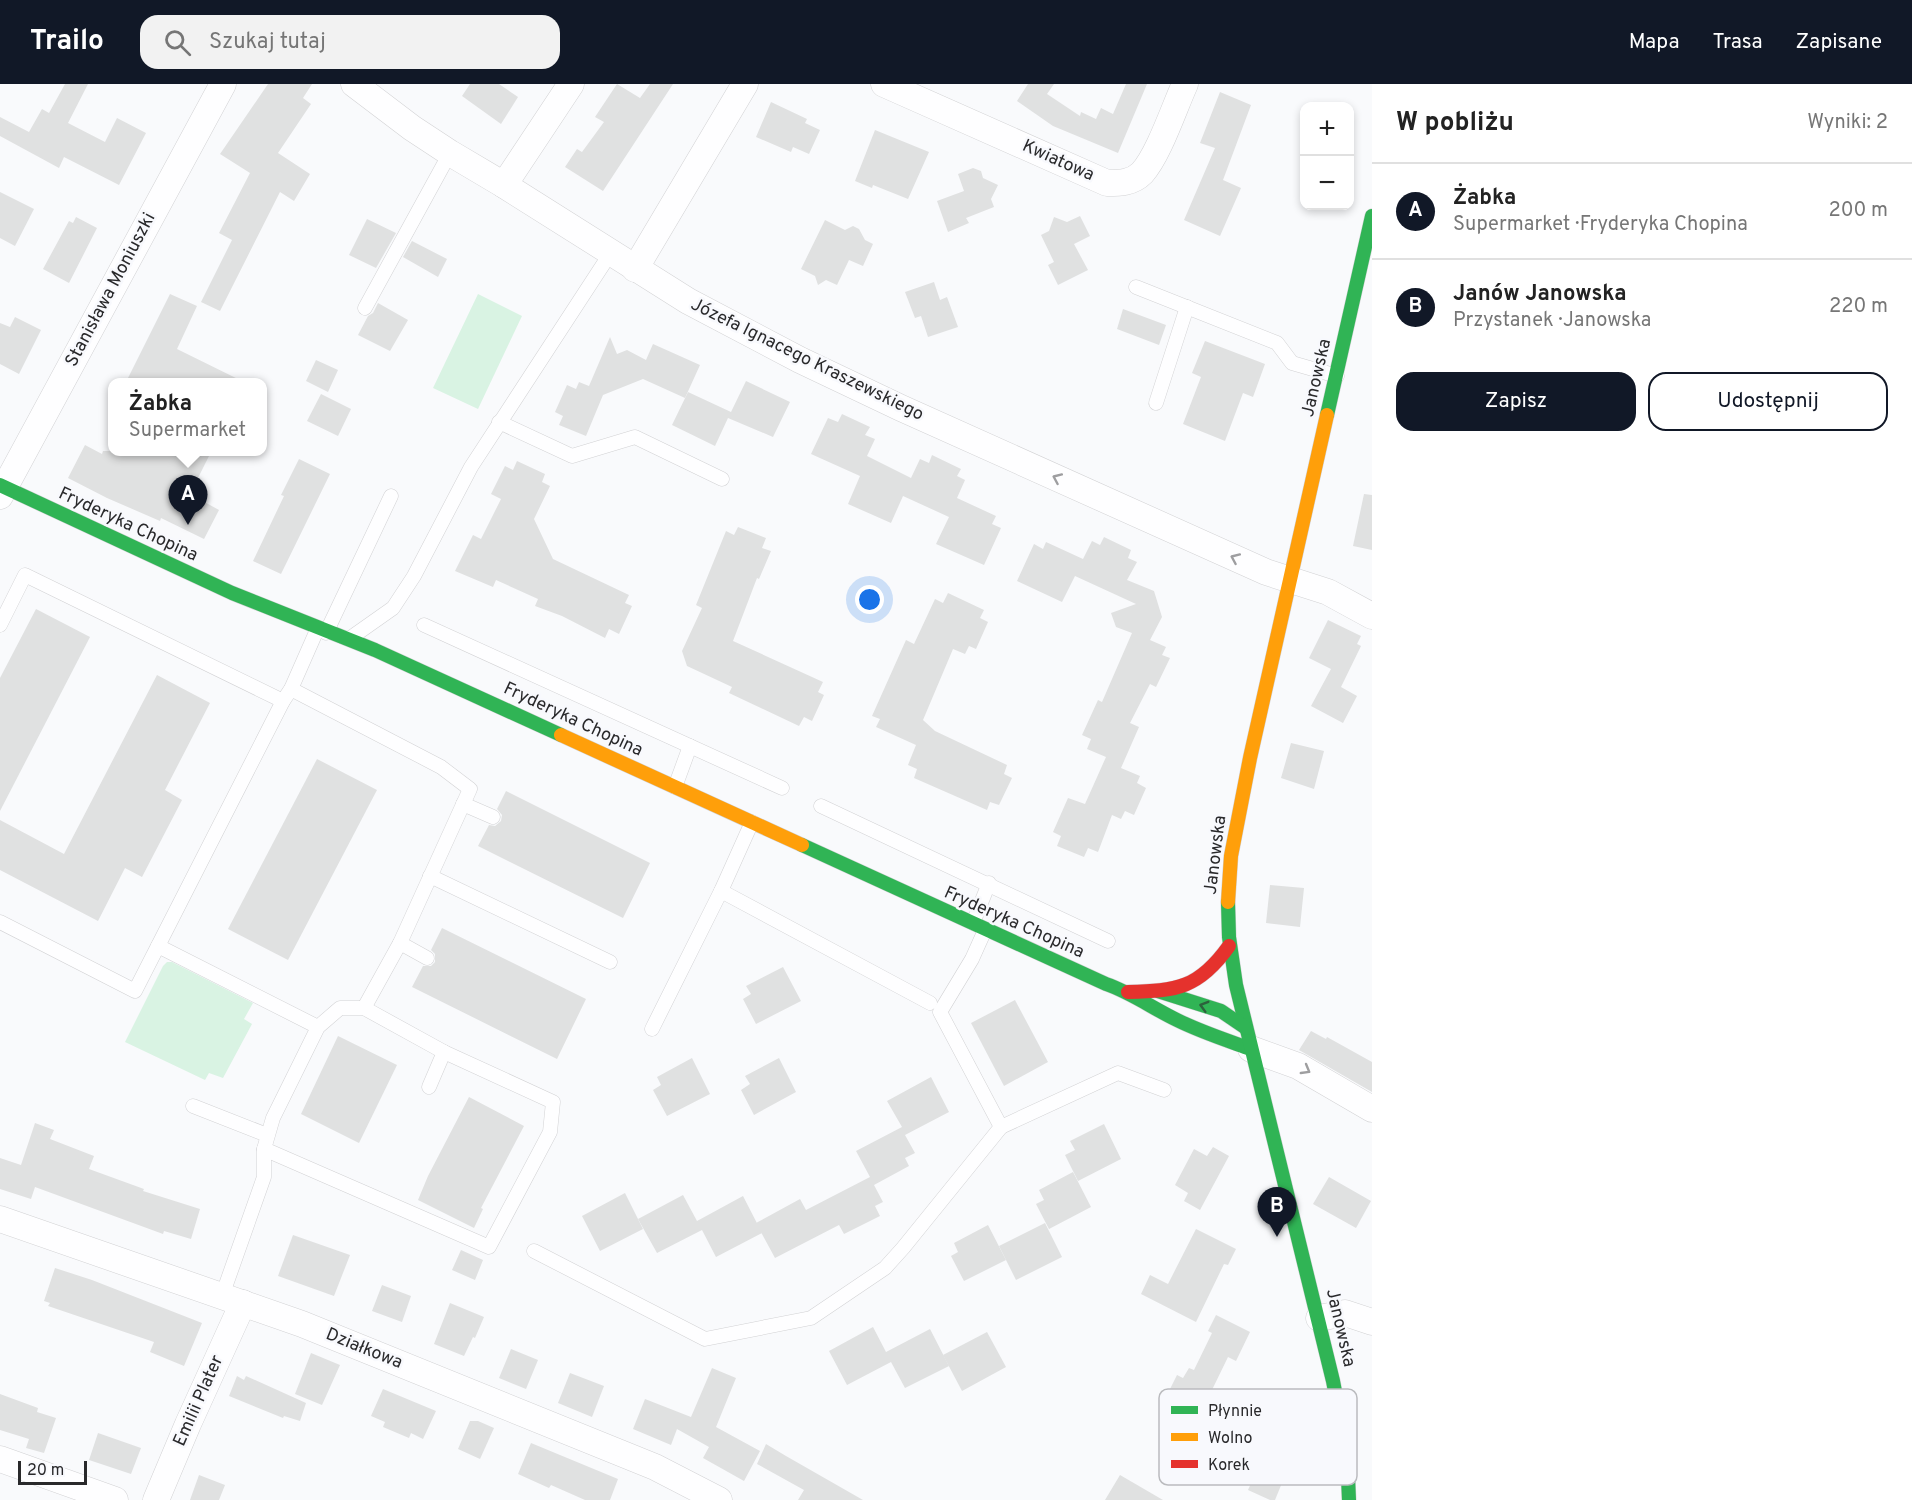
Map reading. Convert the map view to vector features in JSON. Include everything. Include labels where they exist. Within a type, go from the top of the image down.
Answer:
[{"type":"street","name":"Stanisława Moniuszki","points":[[2,490],[223,84]]},
{"type":"street","name":"Józefa Ignacego Kraszewskiego","points":[[354,84],[412,128],[610,254],[688,301],[800,360],[901,408],[1266,572],[1328,592],[1372,616]]},
{"type":"street","points":[[504,185],[571,84]]},
{"type":"street","points":[[635,269],[745,84]]},
{"type":"street","name":"Kwiatowa","points":[[884,84],[1107,183],[1124,183],[1141,174],[1153,156],[1185,84]]},
{"type":"street","name":"Janowska","points":[[1334,1389],[1319,1318],[1249,1038],[1230,946],[1228,890],[1234,842],[1290,579],[1372,216]]},
{"type":"street","name":"Fryderyka Chopina","points":[[2,490],[213,585],[322,631],[375,650],[979,927],[1128,992],[1186,1025],[1249,1038]]},
{"type":"street","name":"Fryderyka Chopina","points":[[1128,992],[1175,990],[1186,986],[1214,965],[1230,946]]},
{"type":"street","name":"Fryderyka Chopina","points":[[1158,991],[1221,1011],[1249,1038]]},
{"type":"street","points":[[1249,1038],[1372,1109]]},
{"type":"street","name":"Działkowa","points":[[0,1219],[324,1332],[655,1467],[719,1500]]},
{"type":"street","name":"Emilii Plater","points":[[156,1500],[188,1424],[233,1299]]},
{"type":"street","points":[[1319,1318],[1345,1313],[1372,1322]]},
{"type":"street","points":[[0,1459],[115,1500]]},
{"type":"street","name":"Janowska","points":[[1348,1485],[1349,1500]]},
{"type":"lane","points":[[365,308],[450,153]]},
{"type":"lane","points":[[347,640],[393,608],[414,576],[471,467],[610,254]]},
{"type":"lane","points":[[1136,287],[1277,343],[1292,363],[1337,375]]},
{"type":"lane","points":[[1156,403],[1187,307]]},
{"type":"lane","points":[[499,422],[572,456],[635,437],[722,479]]},
{"type":"lane","points":[[0,922],[135,991],[391,496]]},
{"type":"lane","points":[[0,624],[26,575],[283,701]]},
{"type":"lane","points":[[424,625],[782,788]]},
{"type":"lane","points":[[291,689],[441,767],[470,789],[400,943],[364,1008]]},
{"type":"lane","points":[[675,787],[690,746]]},
{"type":"lane","points":[[463,804],[493,817]]},
{"type":"lane","points":[[821,806],[989,883],[1108,941]]},
{"type":"lane","points":[[652,1029],[721,891],[752,822]]},
{"type":"lane","points":[[429,876],[610,962]]},
{"type":"lane","points":[[989,883],[972,959],[940,1012],[1001,1127]]},
{"type":"lane","points":[[721,891],[930,1004]]},
{"type":"lane","points":[[400,943],[427,958]]},
{"type":"lane","points":[[158,946],[318,1027]]},
{"type":"lane","points":[[233,1299],[264,1176],[264,1149],[273,1118],[318,1027],[340,1008],[364,1008],[444,1052],[554,1102],[550,1132],[489,1246],[264,1149]]},
{"type":"lane","points":[[429,1087],[444,1052]]},
{"type":"lane","points":[[534,1251],[705,1339],[811,1318],[885,1268],[1001,1127],[1118,1073],[1164,1090]]},
{"type":"lane","points":[[193,1106],[267,1135]]},
{"type":"green space","points":[[478,294],[522,316],[478,409],[433,388]]},
{"type":"green space","points":[[167,962],[172,962],[253,1003],[244,1019],[252,1024],[223,1078],[209,1073],[205,1080],[125,1042]]},
{"type":"building","points":[[65,84],[88,84],[68,123],[105,142],[117,118],[146,133],[119,185],[64,157],[59,168],[0,136],[0,117],[29,132],[42,109],[49,113]]},
{"type":"building","points":[[268,84],[312,84],[303,98],[311,104],[278,153],[310,174],[294,201],[280,192],[220,311],[201,302],[232,240],[219,233],[250,173],[220,154]]},
{"type":"building","points":[[470,84],[499,84],[518,97],[501,124],[462,96]]},
{"type":"building","points":[[617,84],[640,98],[650,84],[673,84],[603,191],[565,167],[577,149],[582,152],[604,122],[595,117]]},
{"type":"building","points":[[1028,84],[1054,84],[1047,94],[1080,116],[1081,112],[1096,119],[1101,108],[1113,114],[1126,84],[1147,84],[1118,153],[1053,126],[1017,101]]},
{"type":"building","points":[[1220,92],[1251,105],[1223,180],[1241,188],[1220,236],[1184,220],[1215,148],[1200,143]]},
{"type":"building","points":[[771,102],[807,119],[805,123],[820,130],[809,154],[793,147],[791,152],[756,137]]},
{"type":"building","points":[[875,130],[929,152],[908,199],[873,185],[872,188],[855,181]]},
{"type":"building","points":[[973,168],[981,171],[983,178],[998,185],[991,199],[994,207],[966,218],[969,223],[948,232],[937,201],[964,191],[958,174]]},
{"type":"building","points":[[0,192],[34,209],[15,246],[0,238]]},
{"type":"building","points":[[1080,216],[1090,236],[1074,244],[1088,270],[1058,285],[1048,265],[1054,262],[1041,235],[1049,231],[1054,217],[1067,222]]},
{"type":"building","points":[[76,217],[97,228],[69,283],[43,269],[69,221],[73,223]]},
{"type":"building","points":[[367,219],[396,233],[376,268],[349,255]]},
{"type":"building","points":[[825,220],[845,230],[853,226],[859,229],[865,240],[873,244],[863,266],[849,260],[837,285],[826,280],[818,285],[815,276],[801,269]]},
{"type":"building","points":[[412,241],[447,259],[438,277],[403,257]]},
{"type":"building","points":[[934,282],[940,300],[947,297],[958,327],[928,337],[921,316],[915,318],[905,292]]},
{"type":"building","points":[[170,294],[197,306],[177,349],[236,378],[128,378]]},
{"type":"building","points":[[378,303],[408,320],[390,351],[358,335]]},
{"type":"building","points":[[1123,309],[1166,325],[1159,345],[1117,329]]},
{"type":"building","points":[[15,317],[41,330],[19,374],[0,364],[0,323],[10,327]]},
{"type":"building","points":[[610,337],[617,354],[627,350],[646,360],[653,344],[700,365],[685,398],[643,379],[603,395],[586,436],[559,425],[563,416],[555,412],[567,385],[576,389],[579,382],[589,386]]},
{"type":"building","points":[[1205,341],[1265,364],[1253,397],[1243,393],[1225,441],[1183,424],[1201,377],[1192,373]]},
{"type":"building","points":[[316,360],[338,370],[328,392],[306,381]]},
{"type":"building","points":[[746,381],[790,402],[773,437],[728,418],[715,446],[672,425],[688,392],[731,412]]},
{"type":"building","points":[[321,394],[351,409],[338,436],[307,421]]},
{"type":"building","points":[[842,414],[870,427],[865,435],[875,439],[867,456],[911,478],[920,459],[929,463],[932,455],[961,469],[957,476],[965,480],[957,498],[996,516],[992,524],[1001,528],[984,565],[936,544],[949,517],[903,496],[891,523],[848,504],[860,476],[811,454],[828,418],[838,422]]},
{"type":"building","points":[[85,445],[102,454],[103,451],[108,451],[108,456],[209,456],[190,494],[219,510],[204,539],[161,518],[160,521],[107,498],[68,478]]},
{"type":"building","points":[[299,459],[330,474],[281,574],[253,561]]},
{"type":"building","points":[[517,461],[545,474],[542,482],[550,486],[534,519],[553,559],[629,595],[625,603],[632,606],[619,634],[609,629],[605,638],[562,616],[535,606],[538,599],[496,580],[493,587],[455,571],[473,535],[481,539],[501,499],[491,494],[505,466],[513,470]]},
{"type":"building","points":[[1364,494],[1372,495],[1372,550],[1353,546]]},
{"type":"building","points":[[738,527],[766,538],[762,548],[771,551],[759,579],[757,578],[733,641],[823,682],[818,692],[824,695],[812,721],[804,717],[799,726],[729,693],[732,687],[687,666],[682,651],[702,608],[696,605],[726,531],[734,535]]},
{"type":"building","points":[[1104,537],[1131,550],[1128,558],[1137,562],[1127,580],[1154,591],[1162,617],[1150,640],[1166,647],[1162,655],[1170,658],[1156,687],[1150,684],[1130,723],[1139,727],[1121,768],[1140,776],[1137,783],[1146,788],[1134,815],[1125,811],[1121,819],[1112,815],[1098,852],[1088,848],[1084,857],[1057,846],[1061,836],[1053,832],[1068,798],[1085,804],[1106,757],[1087,749],[1091,739],[1082,735],[1098,700],[1102,702],[1132,633],[1116,627],[1111,613],[1136,604],[1075,576],[1062,602],[1017,581],[1034,544],[1043,549],[1046,542],[1083,559],[1092,541],[1100,545]]},
{"type":"building","points":[[948,593],[984,610],[980,618],[988,622],[976,649],[969,646],[965,654],[953,649],[923,720],[935,731],[1007,765],[1004,774],[1012,778],[999,805],[990,802],[987,810],[914,778],[917,769],[908,765],[916,745],[876,727],[880,719],[872,716],[906,640],[914,644],[935,599],[943,603]]},
{"type":"building","points":[[36,609],[90,637],[0,811],[0,678]]},
{"type":"building","points":[[1328,620],[1361,636],[1357,644],[1361,646],[1341,687],[1357,696],[1343,723],[1311,706],[1331,669],[1309,658]]},
{"type":"building","points":[[157,675],[210,703],[165,790],[182,800],[142,877],[125,868],[98,921],[0,870],[0,820],[64,854]]},
{"type":"building","points":[[1291,743],[1324,751],[1314,789],[1281,778]]},
{"type":"building","points":[[317,759],[377,790],[288,960],[228,929]]},
{"type":"building","points":[[506,791],[650,863],[623,918],[478,846],[489,825],[495,826],[501,821],[502,815],[497,809]]},
{"type":"building","points":[[1270,885],[1304,888],[1300,927],[1266,923]]},
{"type":"building","points":[[442,928],[586,999],[557,1059],[412,987],[423,966],[431,966],[435,962],[435,954],[431,950]]},
{"type":"building","points":[[783,967],[801,1001],[756,1024],[743,999],[751,994],[746,986]]},
{"type":"building","points":[[1015,1000],[1048,1062],[1004,1086],[971,1023]]},
{"type":"building","points":[[1311,1031],[1326,1039],[1327,1037],[1372,1062],[1372,1092],[1299,1050]]},
{"type":"building","points":[[338,1036],[397,1065],[359,1143],[301,1114]]},
{"type":"building","points":[[692,1058],[710,1094],[667,1116],[653,1090],[661,1085],[657,1077]]},
{"type":"building","points":[[779,1058],[796,1092],[754,1115],[741,1090],[750,1084],[745,1076]]},
{"type":"building","points":[[931,1077],[949,1112],[905,1135],[915,1153],[905,1158],[909,1166],[874,1185],[883,1202],[875,1206],[880,1216],[844,1234],[839,1225],[775,1258],[756,1223],[800,1199],[806,1210],[870,1177],[856,1151],[902,1127],[887,1101]]},
{"type":"building","points":[[469,1097],[524,1126],[481,1208],[483,1209],[474,1228],[418,1200]]},
{"type":"building","points":[[35,1123],[54,1130],[50,1139],[94,1156],[89,1169],[144,1189],[143,1191],[200,1209],[191,1239],[164,1231],[163,1234],[35,1187],[31,1199],[0,1189],[0,1158],[21,1165]]},
{"type":"building","points":[[1104,1124],[1121,1159],[1078,1181],[1065,1155],[1075,1150],[1070,1141]]},
{"type":"building","points":[[1213,1147],[1229,1156],[1200,1210],[1184,1201],[1188,1193],[1175,1185],[1194,1149],[1207,1156]]},
{"type":"building","points":[[1073,1172],[1091,1207],[1049,1229],[1036,1204],[1044,1200],[1039,1190]]},
{"type":"building","points":[[1329,1177],[1371,1201],[1356,1228],[1313,1204]]},
{"type":"building","points":[[625,1193],[643,1229],[600,1251],[582,1216]]},
{"type":"building","points":[[683,1195],[697,1221],[743,1196],[762,1233],[716,1257],[702,1230],[657,1253],[638,1219]]},
{"type":"building","points":[[1045,1223],[1062,1257],[1016,1280],[999,1246]]},
{"type":"building","points":[[988,1225],[1006,1260],[964,1281],[951,1256],[958,1252],[954,1243]]},
{"type":"building","points":[[1196,1229],[1236,1249],[1228,1265],[1224,1264],[1196,1322],[1141,1294],[1150,1275],[1168,1284]]},
{"type":"building","points":[[293,1235],[350,1255],[334,1296],[278,1276]]},
{"type":"building","points":[[461,1250],[483,1260],[475,1280],[452,1270]]},
{"type":"building","points":[[55,1268],[202,1323],[184,1366],[150,1352],[154,1342],[48,1306],[50,1303],[44,1301]]},
{"type":"building","points":[[382,1285],[411,1296],[402,1322],[372,1311]]},
{"type":"building","points":[[450,1303],[484,1317],[464,1356],[434,1344]]},
{"type":"building","points":[[1216,1315],[1250,1332],[1236,1361],[1228,1357],[1212,1389],[1170,1389],[1177,1375],[1183,1378],[1189,1368],[1194,1370],[1212,1333],[1208,1331]]},
{"type":"building","points":[[873,1327],[886,1352],[930,1329],[949,1366],[905,1388],[891,1362],[847,1385],[829,1351]]},
{"type":"building","points":[[987,1332],[1006,1367],[962,1391],[943,1355]]},
{"type":"building","points":[[511,1349],[538,1360],[526,1389],[499,1378]]},
{"type":"building","points":[[311,1353],[340,1365],[322,1405],[295,1394]]},
{"type":"building","points":[[712,1368],[736,1378],[716,1427],[760,1451],[744,1481],[703,1458],[709,1447],[677,1429],[671,1445],[633,1429],[645,1399],[691,1417]]},
{"type":"building","points":[[570,1373],[604,1386],[592,1417],[558,1403]]},
{"type":"building","points":[[237,1376],[244,1380],[246,1376],[306,1403],[300,1421],[284,1416],[283,1418],[229,1396]]},
{"type":"building","points":[[383,1389],[436,1411],[423,1439],[411,1433],[409,1438],[383,1427],[385,1422],[371,1416]]},
{"type":"building","points":[[0,1394],[38,1408],[37,1412],[56,1418],[44,1453],[26,1448],[29,1439],[0,1430]]},
{"type":"building","points":[[470,1421],[478,1421],[494,1428],[480,1459],[458,1449]]},
{"type":"building","points":[[98,1433],[141,1448],[131,1474],[89,1460]]},
{"type":"building","points":[[531,1443],[618,1479],[610,1500],[585,1500],[551,1485],[549,1488],[518,1474]]},
{"type":"building","points":[[766,1444],[863,1500],[798,1500],[804,1490],[757,1464]]},
{"type":"building","points":[[199,1475],[225,1485],[219,1500],[190,1500]]},
{"type":"building","points":[[1120,1475],[1163,1500],[1105,1500]]},
{"type":"building","points":[[1250,1485],[1281,1485],[1275,1500],[1248,1490]]},
{"type":"traffic: fast","points":[[1327,415],[1372,216]]},
{"type":"traffic: fast","points":[[0,485],[232,593],[375,650],[561,735]]},
{"type":"traffic: fast","points":[[802,845],[1125,992],[1186,1024],[1251,1049]]},
{"type":"traffic: fast","points":[[1228,902],[1229,937],[1236,985],[1335,1389]]},
{"type":"traffic: fast","points":[[1158,991],[1221,1011],[1246,1028]]},
{"type":"traffic: fast","points":[[1348,1485],[1349,1500]]},
{"type":"traffic: slow","points":[[1228,902],[1231,856],[1250,758],[1327,415]]},
{"type":"traffic: slow","points":[[561,735],[802,845]]},
{"type":"traffic: jam","points":[[1128,992],[1174,988],[1197,979],[1218,960],[1229,946]]},
{"type":"place","name":"Żabka","points":[[188,525]]},
{"type":"place","name":"Janów Janowska","points":[[1277,1237]]}]
